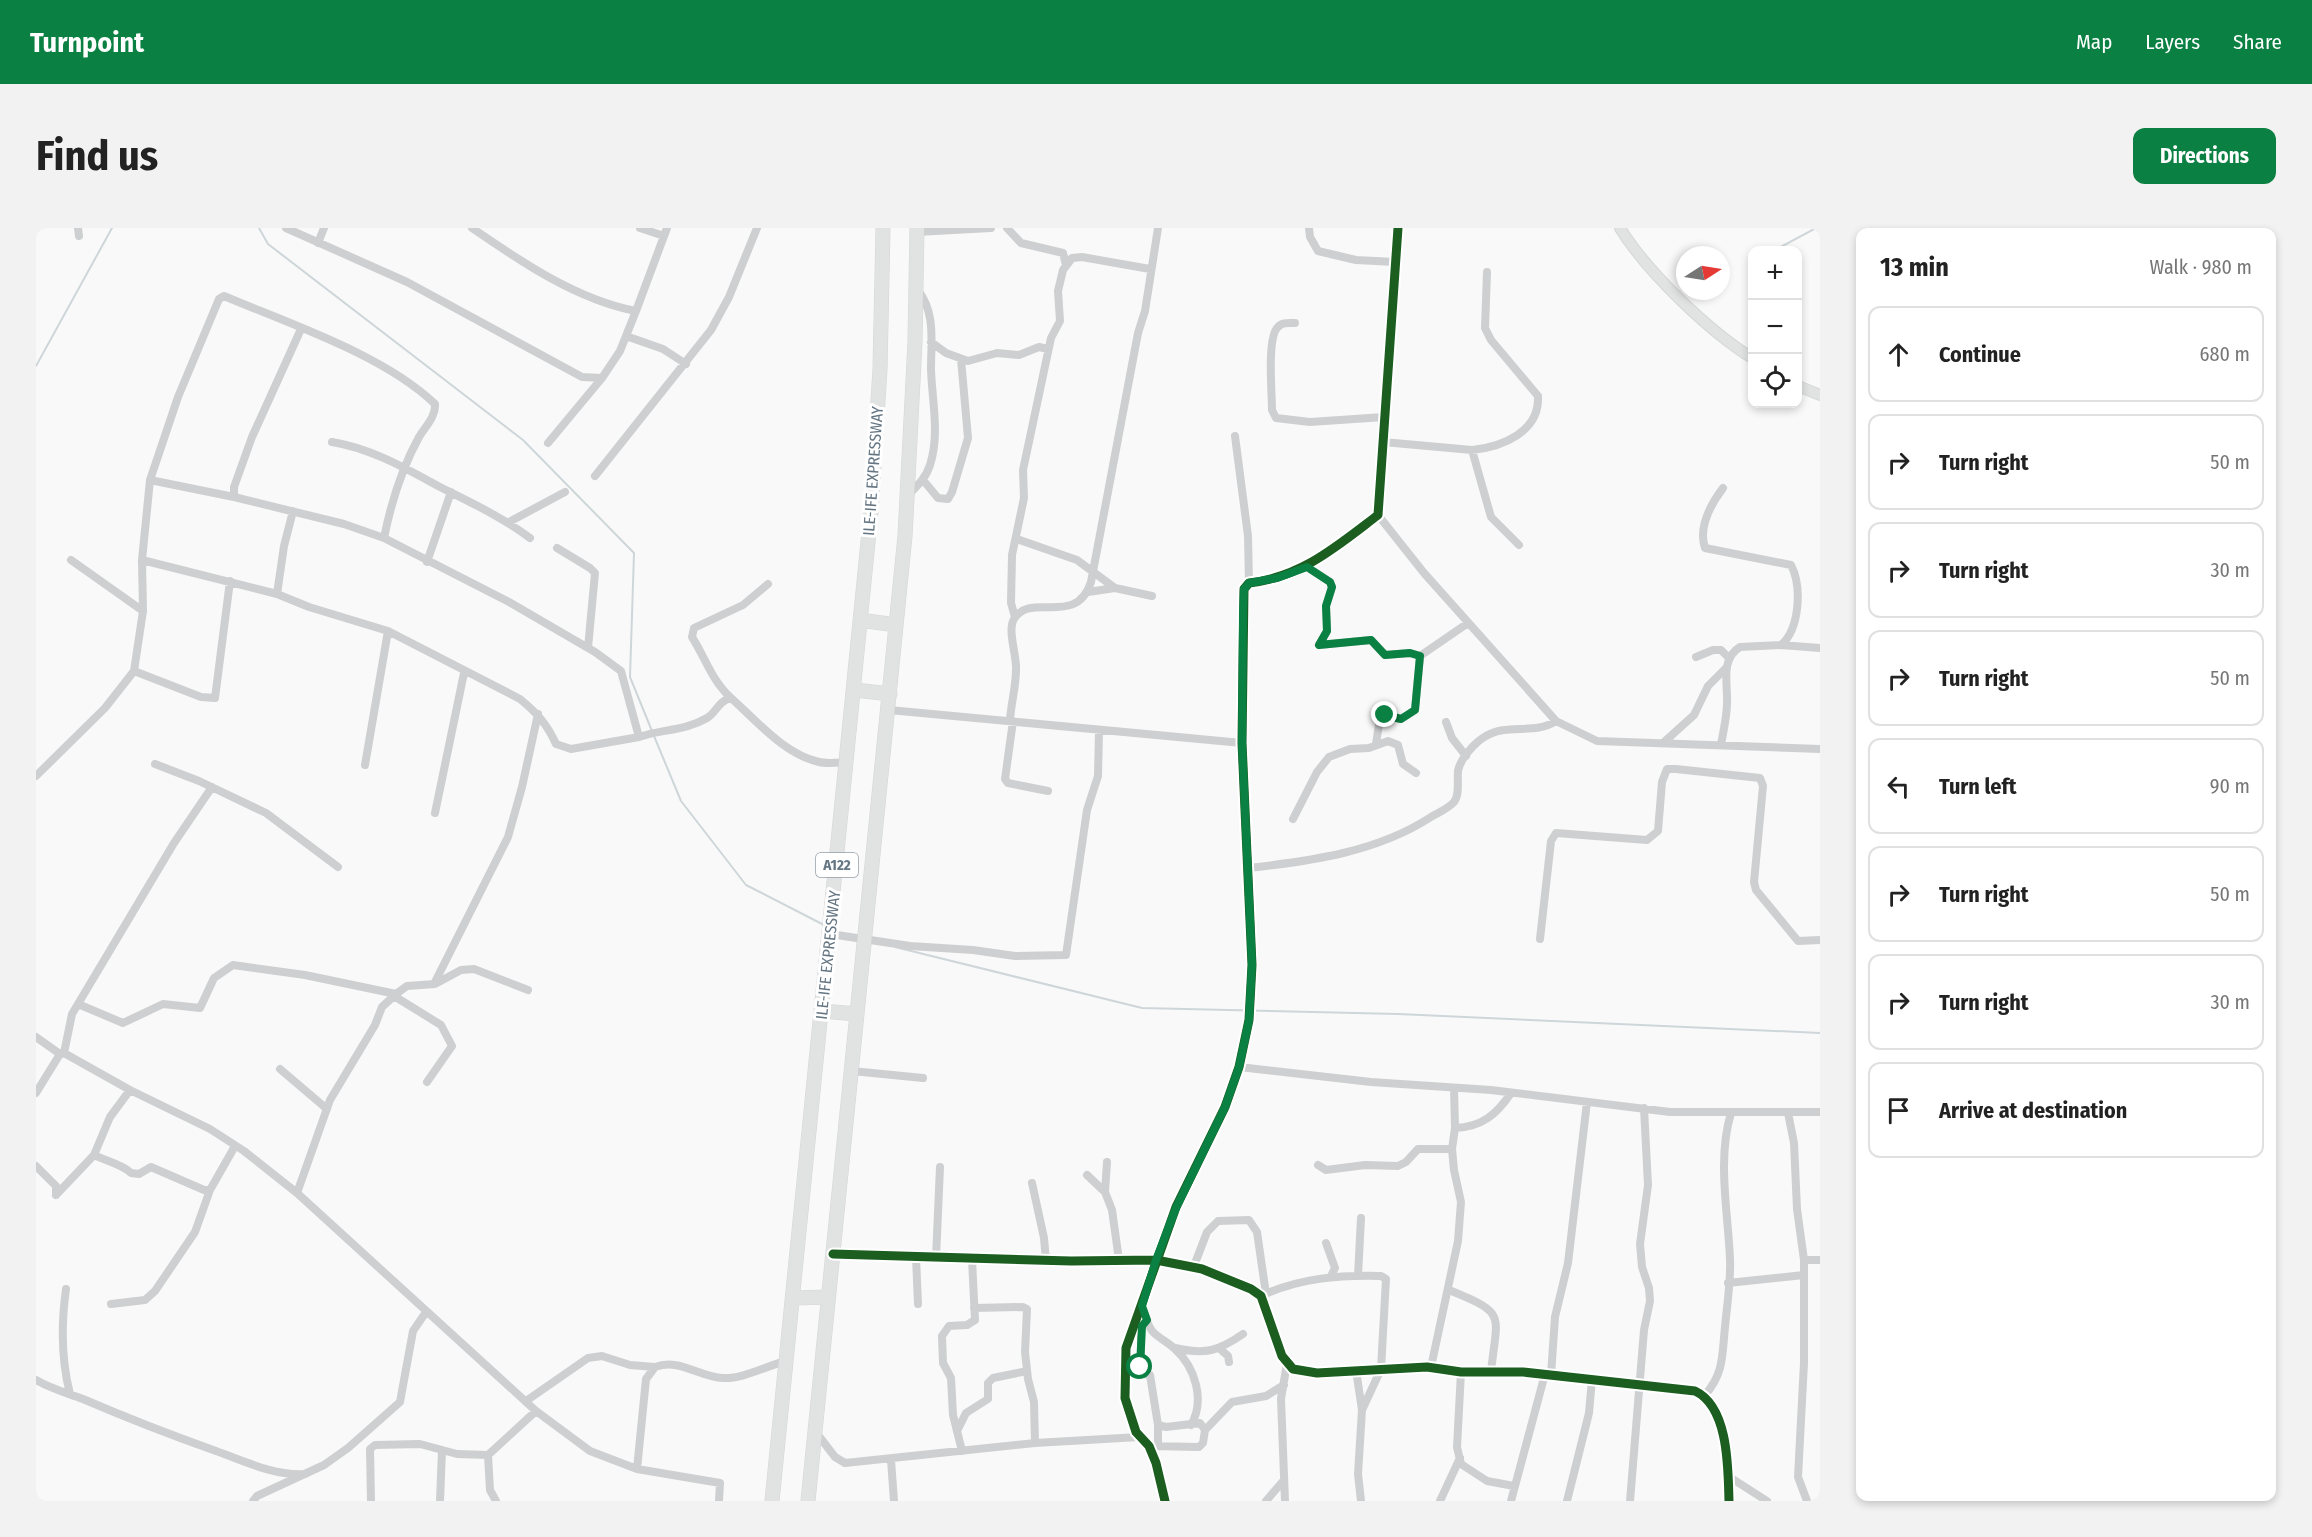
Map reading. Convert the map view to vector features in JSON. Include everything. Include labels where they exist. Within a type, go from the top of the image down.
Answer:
[{"type":"highway","name":"ILE-IFE EXPRESSWAY","points":[[772,1501],[855,690],[871,512],[880,369],[883,228]]},
{"type":"highway","name":"ILE-IFE EXPRESSWAY","points":[[808,1501],[890,694],[907,497],[917,290],[917,230]]},
{"type":"highway","points":[[860,620],[896,625]]},
{"type":"highway","points":[[855,690],[890,694]]},
{"type":"highway","points":[[822,1011],[857,1014]]},
{"type":"highway","points":[[793,1298],[828,1297]]},
{"type":"street","points":[[286,228],[407,282],[582,376],[602,378]]},
{"type":"street","points":[[318,243],[324,228]]},
{"type":"street","points":[[472,228],[511,255],[580,291],[636,311]]},
{"type":"street","points":[[548,442],[602,378],[620,351],[666,232],[639,228]]},
{"type":"street","points":[[595,476],[711,330],[729,297],[757,228]]},
{"type":"street","points":[[917,230],[990,228]]},
{"type":"street","points":[[1007,228],[1021,243],[1063,253],[1066,264]]},
{"type":"street","points":[[1088,592],[1138,333],[1145,311],[1158,228]]},
{"type":"street","points":[[1309,228],[1318,251],[1356,260],[1395,262]]},
{"type":"street","points":[[1398,228],[1378,516],[1556,721],[1597,741],[1820,749]]},
{"type":"street","points":[[1620,228],[1630,244],[1696,314],[1748,355]]},
{"type":"street","points":[[1015,617],[1011,603],[1012,555],[1017,540],[1024,498],[1023,470],[1048,349],[1060,321],[1058,291],[1066,264],[1072,258],[1082,258],[1150,269]]},
{"type":"street","points":[[1383,442],[1472,450],[1486,449],[1515,438],[1536,417],[1538,396],[1505,358],[1485,328],[1487,272]]},
{"type":"street","points":[[907,497],[923,480],[930,465],[934,440],[931,342],[933,332],[928,308],[917,290]]},
{"type":"street","points":[[36,776],[105,708],[134,671],[143,611],[142,560],[150,480],[178,397],[219,299],[224,296],[354,352],[403,379],[435,404],[435,411],[420,436],[392,502],[384,538]]},
{"type":"street","points":[[1295,323],[1284,323],[1276,329],[1272,341],[1272,410],[1276,418],[1310,422],[1384,417]]},
{"type":"street","points":[[234,497],[237,477],[256,427],[302,329]]},
{"type":"street","points":[[626,336],[663,349],[686,363]]},
{"type":"street","points":[[931,342],[961,359],[977,360],[997,353],[1019,355],[1039,347],[1048,349]]},
{"type":"street","points":[[932,357],[946,352]]},
{"type":"street","points":[[923,480],[938,498],[948,499],[968,438],[961,359]]},
{"type":"street","points":[[1802,388],[1820,394]]},
{"type":"street","points":[[1235,436],[1248,536],[1249,583]]},
{"type":"street","points":[[332,442],[353,445],[405,469],[509,522],[530,538]]},
{"type":"street","points":[[1472,450],[1491,517],[1519,545]]},
{"type":"street","points":[[150,480],[293,511],[384,538],[509,602],[621,670],[639,737]]},
{"type":"street","points":[[1723,488],[1711,503],[1702,541],[1705,548],[1791,566],[1795,578],[1797,605],[1792,631],[1781,645]]},
{"type":"street","points":[[428,562],[451,492]]},
{"type":"street","points":[[509,522],[566,492]]},
{"type":"street","points":[[278,594],[284,546],[293,511]]},
{"type":"street","points":[[1165,1501],[1149,1446],[1141,1438],[1125,1398],[1126,1348],[1176,1208],[1225,1107],[1239,1067],[1252,988],[1242,743],[1244,589],[1249,583],[1277,578],[1307,567],[1378,516]]},
{"type":"street","points":[[1017,540],[1077,560],[1115,588]]},
{"type":"street","points":[[557,548],[595,573],[588,648]]},
{"type":"street","points":[[71,560],[143,611]]},
{"type":"street","points":[[142,560],[278,594],[309,607],[388,631],[464,673],[520,699],[538,714],[549,728],[556,744],[572,748],[687,727],[704,720],[724,700],[731,698]]},
{"type":"street","points":[[1307,567],[1330,582],[1332,587],[1326,606],[1327,631],[1319,645],[1371,640],[1385,655],[1410,653],[1420,656]]},
{"type":"street","points":[[134,671],[201,697],[215,698],[230,581]]},
{"type":"street","points":[[768,584],[743,605],[694,628],[692,637],[705,658],[711,676],[765,730],[798,753],[819,762],[847,763]]},
{"type":"street","points":[[1048,791],[1008,783],[1005,779],[1016,670],[1012,624],[1015,617],[1025,610],[1069,608],[1088,592],[1115,588],[1152,596]]},
{"type":"street","points":[[1376,744],[1380,718],[1385,715],[1401,719],[1415,710],[1420,656],[1468,622]]},
{"type":"street","points":[[365,765],[388,631]]},
{"type":"street","points":[[1663,744],[1694,715],[1708,686],[1726,668],[1730,658],[1740,647],[1781,645],[1820,648]]},
{"type":"street","points":[[1696,657],[1713,650],[1721,650],[1730,658]]},
{"type":"street","points":[[1721,745],[1727,705],[1726,668]]},
{"type":"street","points":[[435,813],[464,673]]},
{"type":"street","points":[[888,710],[1242,743]]},
{"type":"street","points":[[435,984],[508,837],[538,714]]},
{"type":"street","points":[[1248,868],[1295,863],[1381,843],[1455,802],[1459,768],[1466,756],[1484,736],[1496,731],[1548,726],[1556,721]]},
{"type":"street","points":[[1446,722],[1452,738],[1466,756]]},
{"type":"street","points":[[830,934],[864,937],[910,946],[972,950],[1015,956],[1066,955],[1087,810],[1098,776],[1099,731]]},
{"type":"street","points":[[1293,819],[1317,772],[1329,757],[1350,748],[1370,748],[1388,741],[1398,745],[1403,764],[1416,773]]},
{"type":"street","points":[[155,764],[266,813],[338,867]]},
{"type":"street","points":[[1540,939],[1551,841],[1556,833],[1647,840],[1658,831],[1662,782],[1667,769],[1676,769],[1760,778],[1763,786],[1754,882],[1756,891],[1798,941],[1820,940]]},
{"type":"street","points":[[36,1093],[62,1053],[72,1014],[174,843],[212,788]]},
{"type":"street","points":[[78,1004],[123,1023],[163,1004],[200,1008],[214,978],[233,965],[305,975],[395,995],[441,1025],[452,1046],[427,1082]]},
{"type":"street","points":[[297,1193],[327,1109],[382,1007],[395,995],[407,986],[435,984],[461,970],[474,969],[528,990]]},
{"type":"street","points":[[36,1037],[130,1090],[210,1130],[235,1146],[297,1193],[536,1412],[590,1451],[637,1469],[720,1483],[719,1501]]},
{"type":"street","points":[[1239,1067],[1644,1108],[1731,1113],[1820,1112]]},
{"type":"street","points":[[280,1069],[327,1109]]},
{"type":"street","points":[[852,1071],[923,1078]]},
{"type":"street","points":[[1431,1367],[1449,1290],[1461,1202],[1452,1149],[1455,1128],[1454,1088]]},
{"type":"street","points":[[36,1166],[56,1186],[56,1195],[94,1155],[110,1117],[130,1090]]},
{"type":"street","points":[[1455,1128],[1480,1124],[1500,1109],[1511,1093]]},
{"type":"street","points":[[1511,1501],[1548,1374],[1555,1317],[1568,1263],[1587,1102]]},
{"type":"street","points":[[1630,1501],[1644,1330],[1650,1301],[1649,1288],[1642,1268],[1640,1244],[1648,1185],[1644,1108]]},
{"type":"street","points":[[1705,1395],[1720,1373],[1730,1262],[1725,1179],[1727,1124],[1731,1113]]},
{"type":"street","points":[[1788,1113],[1794,1143],[1797,1209],[1804,1260],[1804,1363],[1798,1477],[1807,1501]]},
{"type":"street","points":[[111,1304],[145,1300],[155,1291],[195,1232],[210,1190],[235,1146]]},
{"type":"street","points":[[1318,1165],[1326,1170],[1365,1165],[1398,1166],[1406,1162],[1418,1149],[1452,1149]]},
{"type":"street","points":[[94,1155],[111,1164],[125,1167],[131,1173],[139,1174],[151,1167],[204,1190],[210,1190]]},
{"type":"street","points":[[1107,1162],[1105,1192],[1112,1210],[1119,1260]]},
{"type":"street","points":[[936,1258],[940,1167]]},
{"type":"street","points":[[1087,1175],[1105,1192]]},
{"type":"street","points":[[1032,1183],[1044,1238],[1046,1261]]},
{"type":"street","points":[[1358,1276],[1361,1218]]},
{"type":"street","points":[[1194,1266],[1207,1232],[1218,1221],[1249,1220],[1257,1232],[1263,1295],[1287,1363],[1293,1369],[1317,1373],[1431,1367],[1461,1372],[1548,1374],[1695,1391],[1705,1395],[1721,1424],[1727,1453],[1729,1501]]},
{"type":"street","points":[[1326,1243],[1335,1268],[1331,1276]]},
{"type":"street","points":[[833,1254],[1046,1261],[1156,1260],[1194,1266],[1263,1295]]},
{"type":"street","points":[[916,1257],[918,1304]]},
{"type":"street","points":[[962,1451],[957,1431],[951,1378],[943,1363],[942,1336],[948,1326],[967,1325],[975,1320],[972,1259]]},
{"type":"street","points":[[1804,1260],[1820,1260]]},
{"type":"street","points":[[1728,1283],[1804,1275]]},
{"type":"street","points":[[1251,1289],[1262,1276]]},
{"type":"street","points":[[1263,1295],[1284,1285],[1313,1282],[1331,1276],[1381,1276],[1386,1279],[1382,1320],[1382,1369],[1362,1410]]},
{"type":"street","points":[[66,1289],[62,1319],[63,1359],[70,1394]]},
{"type":"street","points":[[1449,1290],[1481,1303],[1493,1311],[1496,1320],[1491,1372]]},
{"type":"street","points":[[1142,1306],[1152,1331],[1182,1356],[1195,1380],[1199,1401],[1197,1415],[1191,1425]]},
{"type":"street","points":[[974,1308],[1028,1309],[1027,1371],[1034,1402],[1035,1443]]},
{"type":"street","points":[[253,1501],[257,1496],[305,1474],[348,1448],[400,1402],[413,1331],[426,1312]]},
{"type":"street","points":[[1141,1374],[1142,1326],[1147,1320]]},
{"type":"street","points":[[1174,1347],[1205,1352],[1220,1349],[1243,1334]]},
{"type":"street","points":[[1220,1349],[1228,1356],[1229,1362]]},
{"type":"street","points":[[526,1401],[588,1358],[602,1356],[630,1365],[655,1367],[672,1364],[720,1378],[735,1378],[786,1361]]},
{"type":"street","points":[[1285,1501],[1281,1400],[1287,1363]]},
{"type":"street","points":[[637,1469],[646,1378],[655,1367]]},
{"type":"street","points":[[1356,1370],[1362,1410],[1358,1474],[1361,1501]]},
{"type":"street","points":[[957,1431],[966,1413],[988,1398],[988,1383],[993,1378],[1027,1371]]},
{"type":"street","points":[[1126,1371],[1150,1375],[1158,1425],[1158,1446]]},
{"type":"street","points":[[1461,1372],[1457,1447],[1461,1464],[1487,1481],[1514,1486]]},
{"type":"street","points":[[1567,1501],[1589,1413],[1592,1379]]},
{"type":"street","points":[[36,1380],[51,1389],[70,1394],[131,1420],[255,1465],[288,1475],[305,1474]]},
{"type":"street","points":[[1149,1446],[1199,1447],[1203,1443],[1205,1430],[1232,1402],[1266,1396],[1284,1385]]},
{"type":"street","points":[[371,1501],[370,1449],[375,1445],[420,1444],[475,1456],[488,1455],[536,1412]]},
{"type":"street","points":[[1158,1425],[1166,1427],[1200,1423],[1205,1430]]},
{"type":"street","points":[[815,1431],[835,1457],[845,1463],[891,1460],[1035,1443],[1141,1438],[1152,1434],[1158,1425]]},
{"type":"street","points":[[440,1501],[442,1450]]},
{"type":"street","points":[[488,1455],[490,1490],[496,1501]]},
{"type":"street","points":[[1440,1501],[1460,1458]]},
{"type":"street","points":[[891,1460],[894,1501]]},
{"type":"street","points":[[1728,1476],[1767,1501]]},
{"type":"street","points":[[1266,1501],[1284,1480]]},
{"type":"waterway","points":[[36,366],[112,228]]},
{"type":"waterway","points":[[259,228],[268,244],[523,440],[634,553],[630,677],[652,731]]},
{"type":"waterway","points":[[1782,246],[1816,228]]},
{"type":"waterway","points":[[654,736],[681,801],[746,885],[824,925]]},
{"type":"waterway","points":[[895,947],[1142,1008],[1398,1014],[1820,1033]]},
{"type":"cycle path","points":[[1165,1501],[1156,1463],[1149,1446],[1136,1432],[1125,1398],[1126,1348],[1176,1207],[1225,1107],[1239,1067],[1249,1020],[1252,965],[1242,743],[1244,589],[1249,583],[1268,580],[1302,567],[1348,538],[1378,515],[1398,228]]},
{"type":"cycle path","points":[[833,1254],[1071,1261],[1156,1260],[1202,1269],[1251,1289],[1261,1296],[1282,1356],[1293,1369],[1317,1373],[1427,1367],[1461,1372],[1523,1372],[1695,1391],[1715,1410],[1720,1424],[1727,1456],[1729,1501]]},
{"type":"route","points":[[1140,1367],[1141,1331],[1147,1320],[1142,1306],[1156,1260],[1176,1208],[1225,1107],[1239,1067],[1249,1020],[1252,964],[1242,743],[1244,589],[1249,583],[1277,578],[1307,567],[1330,582],[1332,587],[1326,606],[1327,631],[1319,641],[1320,646],[1371,640],[1385,655],[1410,653],[1420,656],[1415,710],[1401,719],[1385,715]]}]
